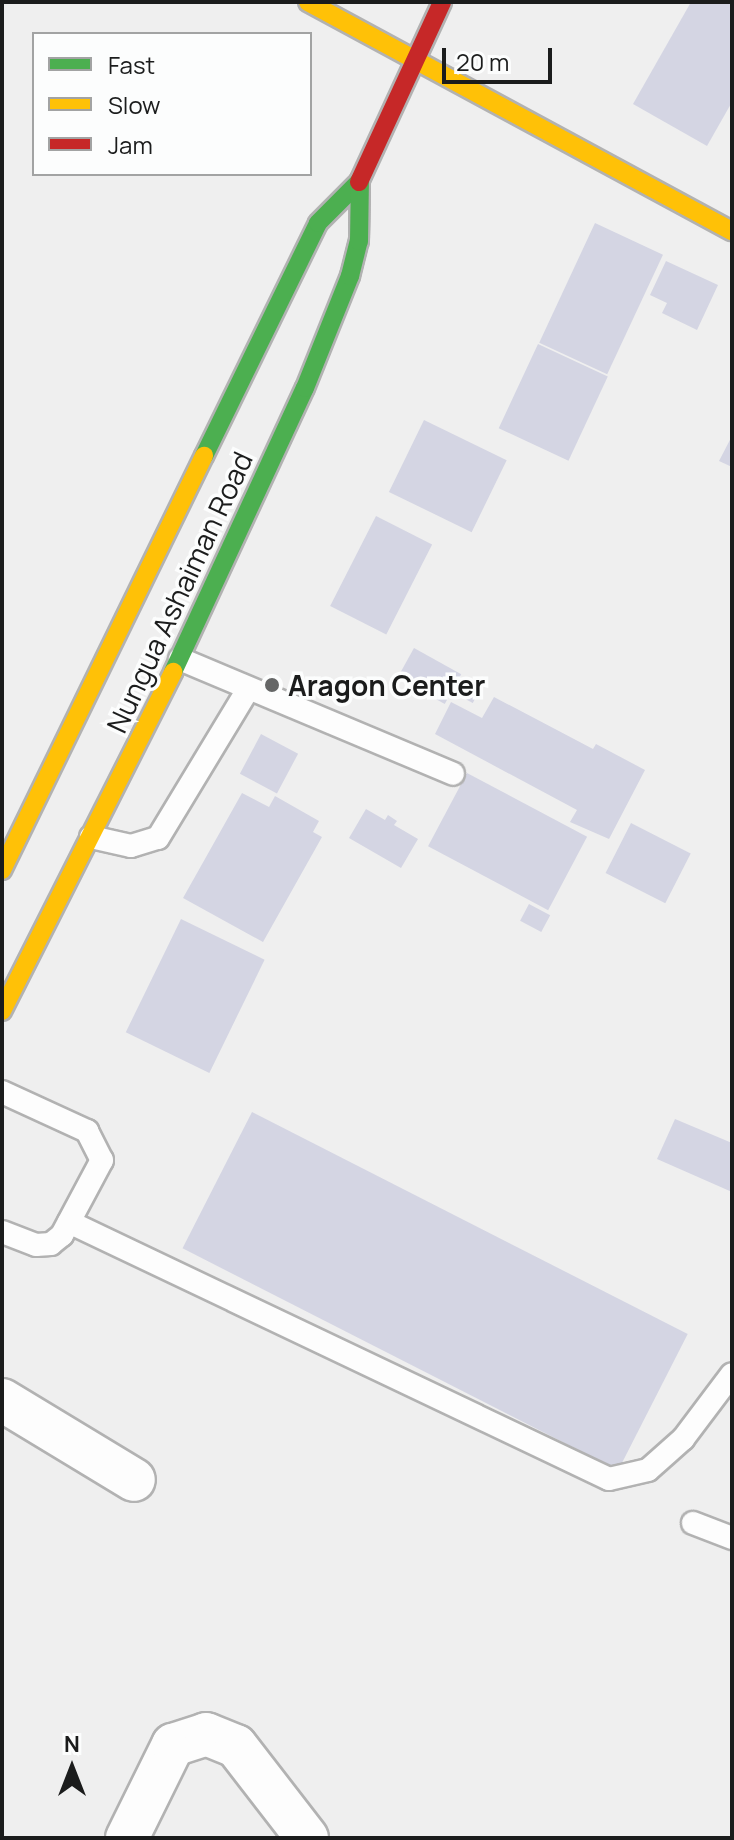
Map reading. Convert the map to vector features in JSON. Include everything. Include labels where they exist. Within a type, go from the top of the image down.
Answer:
[{"type":"main road","points":[[308,2],[415,57],[732,231]]},
{"type":"main road","name":"Nungua Ashaiman Road","points":[[2,870],[304,250],[318,223],[360,180],[442,2]]},
{"type":"main road","name":"Nungua Ashaiman Road","points":[[2,1011],[180,659],[265,478],[350,276],[359,241],[360,180]]},
{"type":"main road","points":[[304,250],[350,276]]},
{"type":"street","points":[[2,1400],[134,1480]]},
{"type":"street","points":[[127,1838],[173,1745],[206,1734],[236,1746],[307,1838]]},
{"type":"lane","points":[[180,659],[453,774]]},
{"type":"lane","points":[[91,837],[131,846],[158,838],[249,688]]},
{"type":"lane","points":[[2,1092],[87,1131],[98,1145],[102,1160],[69,1222],[51,1244],[36,1245],[2,1232]]},
{"type":"lane","points":[[69,1222],[609,1479],[648,1470],[683,1439],[732,1374]]},
{"type":"lane","points":[[693,1523],[732,1538]]},
{"type":"building","points":[[691,2],[732,2],[732,102],[707,146],[633,104]]},
{"type":"building","points":[[595,223],[663,255],[607,374],[539,343]]},
{"type":"building","points":[[666,261],[718,285],[697,330],[662,313],[667,303],[650,295]]},
{"type":"building","points":[[538,344],[608,377],[568,461],[499,428]]},
{"type":"building","points":[[424,420],[507,460],[472,532],[389,492]]},
{"type":"building","points":[[732,436],[732,467],[719,461]]},
{"type":"building","points":[[376,516],[432,545],[386,635],[330,606]]},
{"type":"building","points":[[414,648],[461,674],[445,704],[398,678]]},
{"type":"building","points":[[464,679],[481,688],[473,703],[456,694]]},
{"type":"building","points":[[494,697],[593,749],[596,744],[645,770],[609,839],[570,822],[577,810],[435,734],[451,702],[482,718]]},
{"type":"building","points":[[261,734],[298,754],[277,793],[240,774]]},
{"type":"building","points":[[467,773],[587,837],[548,910],[428,846]]},
{"type":"building","points":[[242,793],[269,807],[275,796],[319,821],[313,832],[322,837],[263,942],[183,898]]},
{"type":"building","points":[[366,809],[385,820],[388,815],[397,821],[394,825],[418,839],[401,868],[349,838]]},
{"type":"building","points":[[631,823],[691,853],[665,903],[606,873]]},
{"type":"building","points":[[529,904],[550,915],[541,932],[520,921]]},
{"type":"building","points":[[181,919],[265,960],[209,1073],[126,1032]]},
{"type":"building","points":[[252,1112],[688,1334],[618,1470],[183,1248]]},
{"type":"building","points":[[675,1119],[732,1143],[732,1192],[657,1159]]},
{"type":"traffic: fast","points":[[173,672],[305,388],[350,276],[359,241],[360,180]]},
{"type":"traffic: fast","points":[[204,456],[318,223],[359,182]]},
{"type":"traffic: slow","points":[[308,2],[732,231]]},
{"type":"traffic: slow","points":[[2,870],[204,456]]},
{"type":"traffic: slow","points":[[2,1011],[173,672]]},
{"type":"traffic: jam","points":[[359,182],[442,2]]},
{"type":"place","name":"Aragon Center","points":[[272,685]]}]
